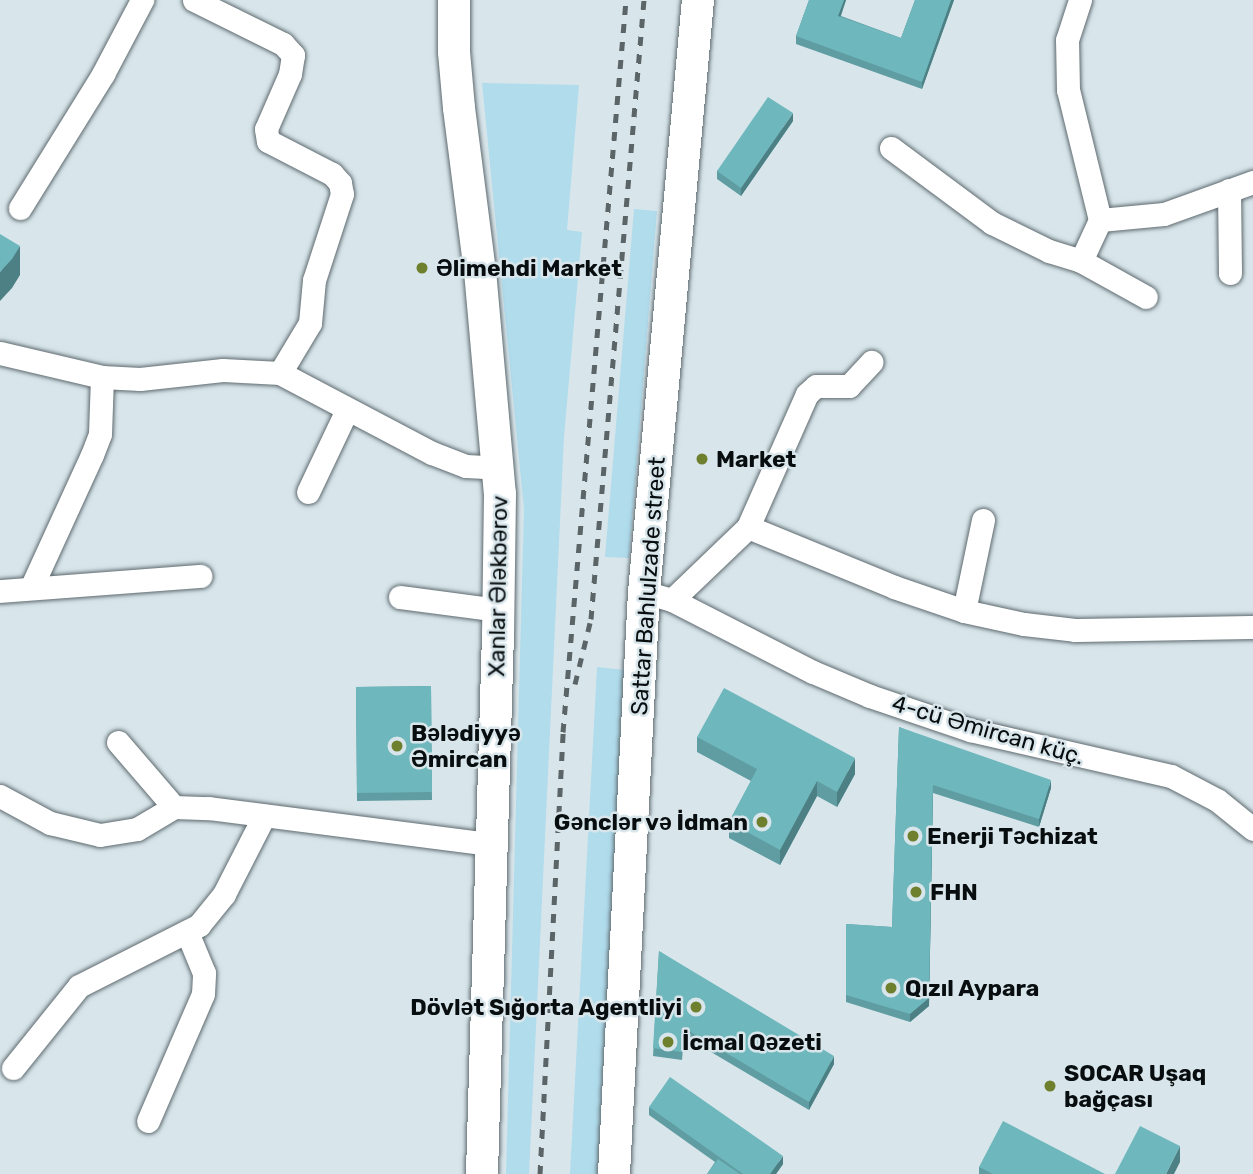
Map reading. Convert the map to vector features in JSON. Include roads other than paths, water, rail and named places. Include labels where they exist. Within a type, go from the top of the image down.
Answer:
[{"type":"street","points":[[20,208],[91,94],[142,0]]},
{"type":"street","points":[[194,0],[283,44],[293,55],[290,74],[266,128],[268,141],[332,174],[340,183],[342,194],[314,280],[310,323],[280,373]]},
{"type":"street","name":"Xanlar Ələkbərov","points":[[454,0],[453,39],[459,108],[480,271],[499,468],[499,610],[482,1174]]},
{"type":"street","name":"Sattar Bahlulzade street","points":[[614,1174],[658,596],[698,0]]},
{"type":"street","points":[[1080,0],[1067,40],[1068,90],[1100,220],[1081,261]]},
{"type":"street","points":[[891,148],[992,223],[1049,251],[1081,261],[1146,297]]},
{"type":"street","points":[[1100,220],[1164,214],[1253,181]]},
{"type":"street","points":[[1229,190],[1230,272]]},
{"type":"street","points":[[0,353],[102,377],[140,379],[223,370],[280,373],[347,410],[466,467],[499,468]]},
{"type":"street","points":[[658,596],[748,527],[807,394],[816,386],[849,386],[871,362]]},
{"type":"street","points":[[31,588],[100,434],[102,377]]},
{"type":"street","points":[[308,492],[347,410]]},
{"type":"street","points":[[964,611],[983,520]]},
{"type":"street","points":[[748,527],[964,611],[1024,624],[1075,630],[1253,627]]},
{"type":"street","points":[[0,592],[200,576]]},
{"type":"street","name":"4-cü Əmircan küç.","points":[[658,596],[813,672],[870,696],[970,730],[1171,776],[1217,800],[1253,829]]},
{"type":"street","points":[[400,597],[499,610]]},
{"type":"street","points":[[118,742],[174,807]]},
{"type":"street","points":[[0,796],[50,823],[100,835],[136,829],[174,807],[491,844]]},
{"type":"street","points":[[13,1068],[79,986],[199,925],[223,894],[264,816]]},
{"type":"street","points":[[148,1121],[194,1021],[203,994],[204,973],[187,932]]},
{"type":"railway","points":[[540,1174],[563,732],[626,0]]},
{"type":"railway","points":[[575,684],[591,619],[644,0]]},
{"type":"place","name":"Əlimehdi Market","points":[[422,268]]},
{"type":"place","name":"Market","points":[[702,459]]},
{"type":"place","name":"Bələdiyyə Əmircan","points":[[397,746]]},
{"type":"place","name":"Gənclər və İdman","points":[[762,822]]},
{"type":"place","name":"Enerji Təchizat","points":[[913,836]]},
{"type":"place","name":"FHN","points":[[916,892]]},
{"type":"place","name":"Qızıl Aypara","points":[[891,988]]},
{"type":"place","name":"Dövlət Sığorta Agentliyi","points":[[696,1007]]},
{"type":"place","name":"İcmal Qəzeti","points":[[668,1042]]},
{"type":"place","name":"SOCAR Uşaq bağçası","points":[[1050,1086]]}]
